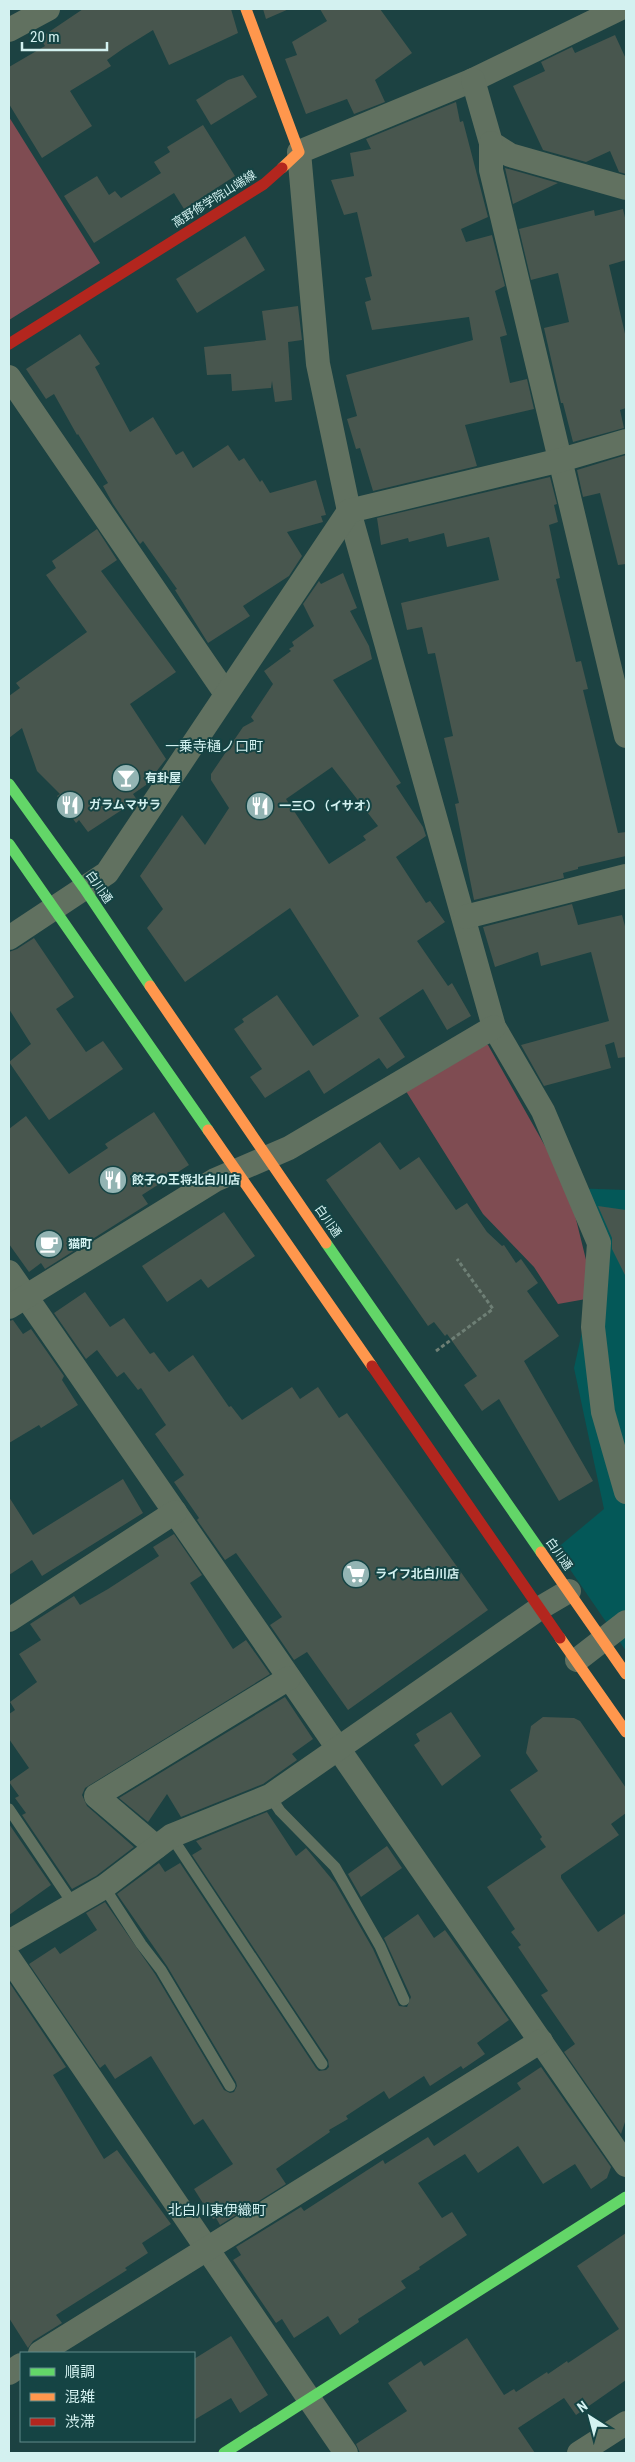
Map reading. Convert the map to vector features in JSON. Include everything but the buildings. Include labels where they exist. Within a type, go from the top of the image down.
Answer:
[{"type":"main road","points":[[246,9],[299,152]]},
{"type":"main road","name":"高野修学院山端線","points":[[9,344],[264,184],[299,152]]},
{"type":"main road","name":"白川通","points":[[9,784],[84,888],[267,1158],[626,1674]]},
{"type":"main road","points":[[9,844],[626,1732]]},
{"type":"main road","points":[[224,2453],[626,2197]]},
{"type":"street","points":[[9,30],[48,9]]},
{"type":"street","points":[[618,9],[473,80],[299,152],[318,364],[349,511],[465,917],[494,1027],[543,1111],[599,1243],[592,1327],[603,1412],[626,1492]]},
{"type":"street","points":[[473,80],[491,143],[491,170],[626,736]]},
{"type":"street","points":[[491,143],[510,155],[626,188]]},
{"type":"street","points":[[9,377],[226,694]]},
{"type":"street","points":[[9,938],[107,872],[349,511],[561,460],[626,441]]},
{"type":"street","points":[[465,917],[626,876]]},
{"type":"street","points":[[17,1302],[215,1180],[289,1148],[494,1027]]},
{"type":"street","points":[[9,1272],[17,1302],[175,1512],[626,2165]]},
{"type":"street","points":[[9,1620],[175,1512]]},
{"type":"street","points":[[9,1942],[104,1886],[164,1841],[270,1796],[540,1608],[569,1591]]},
{"type":"street","points":[[577,1660],[604,1641],[626,1622]]},
{"type":"street","points":[[164,1841],[96,1796],[290,1678]]},
{"type":"street","points":[[9,1958],[346,2453]]},
{"type":"street","points":[[42,2352],[541,2041]]},
{"type":"street","points":[[9,2373],[20,2366]]},
{"type":"street","points":[[579,2453],[626,2423]]},
{"type":"lane","points":[[270,1796],[280,1811],[335,1866],[380,1946],[404,2000]]},
{"type":"lane","points":[[9,1809],[73,1904]]},
{"type":"lane","points":[[164,1841],[322,2064]]},
{"type":"lane","points":[[104,1886],[141,1944],[161,1970],[230,2086]]},
{"type":"path","points":[[413,1367],[493,1309],[457,1259]]},
{"type":"shaded area","points":[[9,117],[100,263],[9,320]]},
{"type":"shaded area","points":[[480,1043],[488,1045],[558,1169],[571,1199],[590,1276],[586,1299],[558,1304],[534,1267],[483,1214],[404,1088]]},
{"type":"shaded area","points":[[571,1188],[626,1190],[626,1651],[556,1549],[604,1509],[574,1368],[592,1287],[590,1241]]},
{"type":"traffic: fast","points":[[9,784],[84,888],[150,986]]},
{"type":"traffic: fast","points":[[9,844],[208,1130]]},
{"type":"traffic: fast","points":[[326,1243],[541,1552]]},
{"type":"traffic: fast","points":[[224,2453],[626,2197]]},
{"type":"traffic: slow","points":[[246,9],[299,152],[282,168]]},
{"type":"traffic: slow","points":[[150,986],[326,1243]]},
{"type":"traffic: slow","points":[[208,1130],[372,1366]]},
{"type":"traffic: slow","points":[[541,1552],[626,1674]]},
{"type":"traffic: slow","points":[[560,1638],[626,1732]]},
{"type":"traffic: jam","points":[[9,344],[264,184],[282,168]]},
{"type":"traffic: jam","points":[[372,1366],[560,1638]]},
{"type":"place","name":"有卦屋","points":[[126,778]]},
{"type":"place","name":"ガラムマサラ","points":[[70,805]]},
{"type":"place","name":"一三〇 （イサオ）","points":[[260,806]]},
{"type":"place","name":"餃子の王将北白川店","points":[[113,1180]]},
{"type":"place","name":"猫町","points":[[49,1244]]},
{"type":"place","name":"ライフ北白川店","points":[[356,1574]]},
{"type":"district","name":"一乗寺樋ノ口町","points":[[214,746]]},
{"type":"district","name":"北白川東伊織町","points":[[217,2210]]}]
